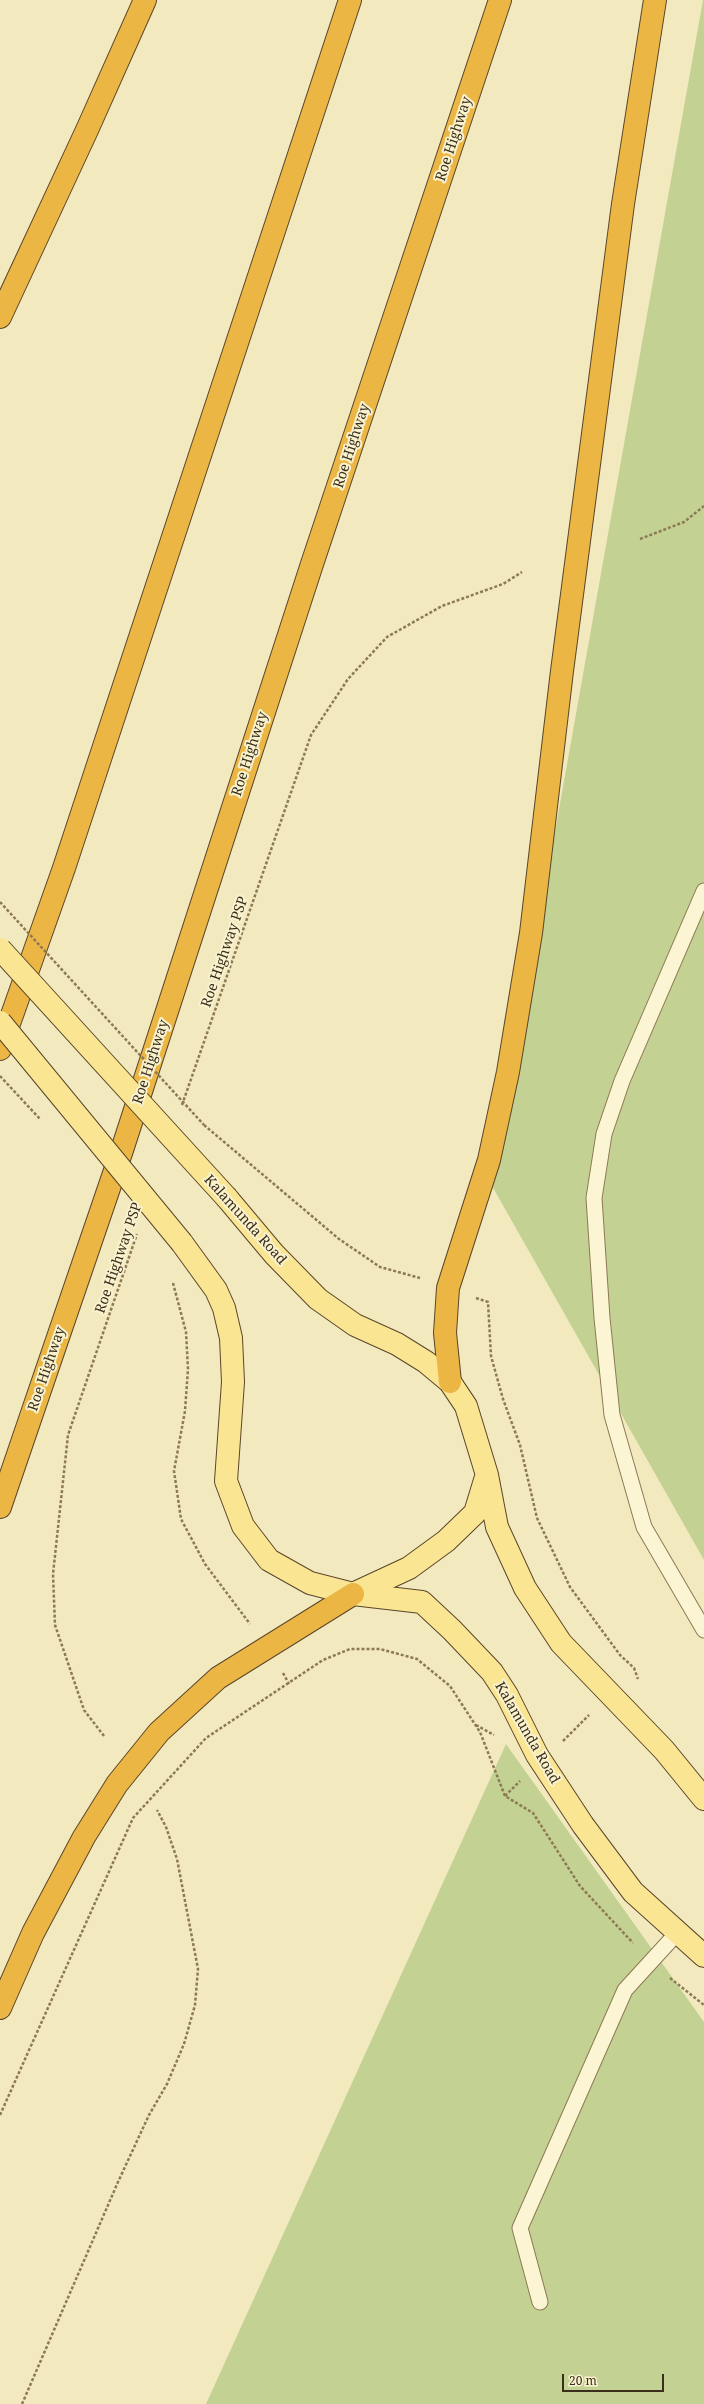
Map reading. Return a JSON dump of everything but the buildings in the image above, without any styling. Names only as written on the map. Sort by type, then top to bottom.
[{"type":"highway","points":[[0,317],[87,130],[145,0]]},
{"type":"highway","points":[[0,1049],[64,868],[350,0]]},
{"type":"highway","name":"Roe Highway","points":[[0,1507],[122,1150],[310,572],[500,0]]},
{"type":"highway","points":[[450,1382],[445,1333],[448,1288],[489,1160],[508,1072],[531,933],[562,670],[622,212],[655,0]]},
{"type":"highway","points":[[0,2008],[33,1934],[84,1836],[117,1784],[159,1732],[218,1678],[353,1594]]},
{"type":"main road","name":"Kalamunda Road","points":[[0,949],[227,1198],[274,1254],[318,1299],[355,1325],[397,1344],[426,1362],[450,1382],[466,1406],[487,1476],[497,1527],[525,1588],[561,1643],[664,1750],[704,1798]]},
{"type":"main road","name":"Kalamunda Road","points":[[0,1022],[182,1243],[216,1290],[224,1308],[230,1338],[233,1382],[226,1481],[243,1526],[269,1560],[310,1583],[353,1594],[422,1602],[452,1630],[492,1672],[507,1695],[540,1760],[583,1825],[633,1892],[704,1956]]},
{"type":"main road","points":[[353,1594],[409,1568],[446,1541],[475,1513],[487,1476]]},
{"type":"lane","points":[[704,891],[622,1082],[604,1134],[594,1198],[602,1318],[612,1415],[644,1527],[704,1630]]},
{"type":"lane","points":[[540,2302],[520,2228],[625,1990],[678,1932]]},
{"type":"path","points":[[640,539],[684,522],[704,506]]},
{"type":"path","name":"Roe Highway PSP","points":[[180,1111],[311,735],[348,679],[387,637],[442,606],[503,584],[522,572]]},
{"type":"path","points":[[0,902],[204,1125]]},
{"type":"path","name":"Roe Highway PSP","points":[[104,1736],[84,1710],[55,1625],[53,1574],[68,1435],[138,1232]]},
{"type":"path","points":[[0,2115],[133,1818],[206,1738],[290,1684],[323,1660],[350,1649],[380,1649],[417,1659],[450,1686],[480,1732],[505,1796],[533,1813],[580,1886],[651,1962],[704,2005]]},
{"type":"path","points":[[505,1796],[540,1760],[578,1728],[609,1693],[634,1668]]},
{"type":"path","points":[[22,2404],[118,2182],[149,2115],[167,2084],[184,2044],[195,2005],[198,1969],[177,1859],[166,1827],[157,1810]]},
{"type":"green space","points":[[704,0],[704,1560],[492,1186]]},
{"type":"green space","points":[[506,1744],[704,2022],[704,2404],[206,2404]]}]
